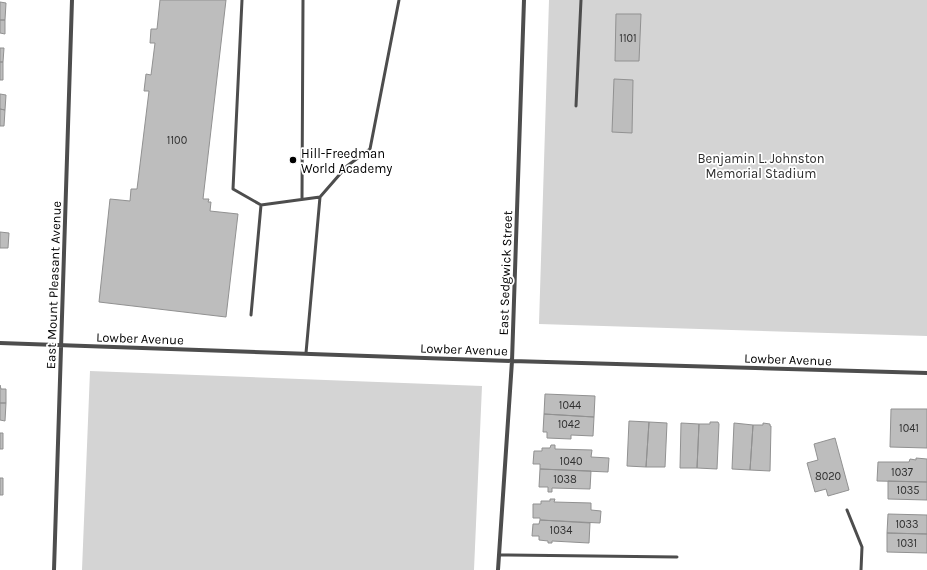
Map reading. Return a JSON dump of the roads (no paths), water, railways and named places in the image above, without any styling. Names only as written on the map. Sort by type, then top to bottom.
[{"type":"street","name":"East Mount Pleasant Avenue","points":[[54,570],[72,0]]},
{"type":"street","name":"East Sedgwick Street","points":[[498,570],[512,361],[524,0]]},
{"type":"street","name":"Lowber Avenue","points":[[0,343],[512,361],[927,373]]},
{"type":"lane","points":[[242,0],[233,189],[261,205],[320,196]]},
{"type":"lane","points":[[302,199],[303,0]]},
{"type":"lane","points":[[306,354],[320,196],[347,166],[370,149],[399,0]]},
{"type":"lane","points":[[576,106],[581,0]]},
{"type":"lane","points":[[251,315],[261,205]]},
{"type":"lane","points":[[847,510],[862,547],[861,570]]},
{"type":"lane","points":[[499,555],[677,557]]},
{"type":"place","name":"Hill-Freedman World Academy","points":[[293,160]]},
{"type":"park label","name":"Benjamin L. Johnston Memorial Stadium","points":[[761,166]]}]
